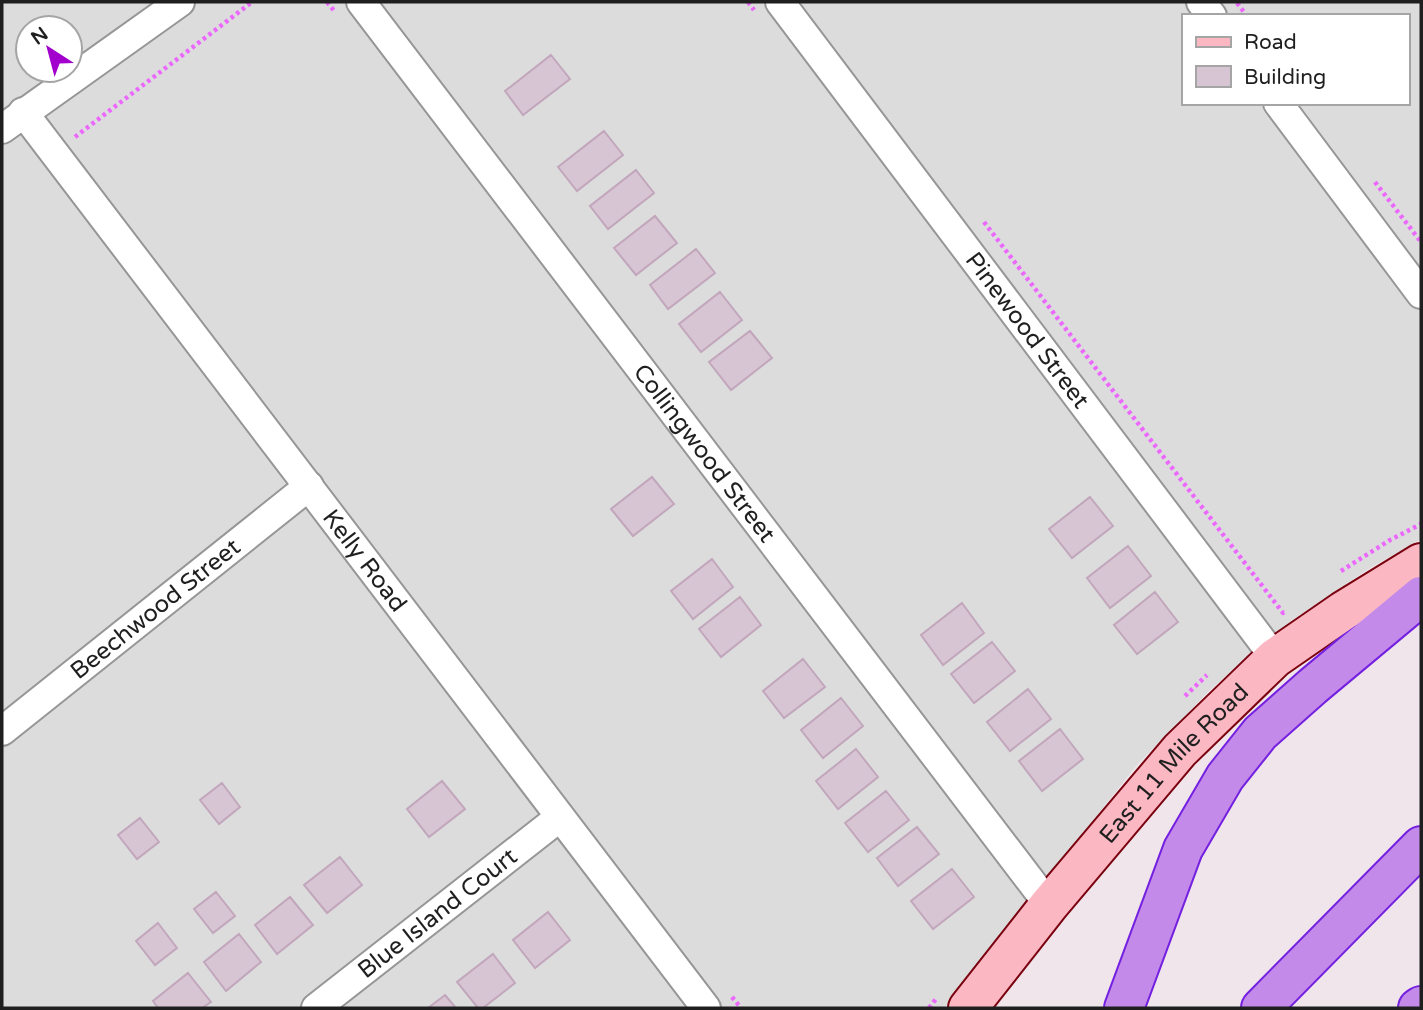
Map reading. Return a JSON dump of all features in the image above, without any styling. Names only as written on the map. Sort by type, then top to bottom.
[{"type":"highway","points":[[1124,1008],[1183,849],[1225,777],[1259,733],[1421,596]]},
{"type":"highway","points":[[1261,1008],[1421,846]]},
{"type":"main road","name":"East 11 Mile Road","points":[[968,1008],[1049,905],[1180,750],[1275,657],[1421,563]]},
{"type":"street","name":"Collingwood Street","points":[[361,2],[1049,905]]},
{"type":"street","name":"Pinewood Street","points":[[780,2],[1275,657]]},
{"type":"street","points":[[12,121],[162,7]]},
{"type":"street","points":[[1279,105],[1421,294]]},
{"type":"street","name":"Kelly Road","points":[[12,121],[309,486],[706,1008]]},
{"type":"street","name":"Beechwood Street","points":[[2,731],[309,486]]},
{"type":"street","name":"Blue Island Court","points":[[316,1008],[560,817]]},
{"type":"path","points":[[69,130],[74,138],[252,2]]},
{"type":"path","points":[[977,213],[1283,613]]},
{"type":"shaded area","points":[[2,2],[1421,2],[1421,539],[1370,568],[1292,620],[1212,688],[1137,765],[944,1008],[2,1008]]},
{"type":"building","points":[[551,55],[570,79],[523,115],[505,91]]},
{"type":"building","points":[[604,131],[623,155],[577,191],[558,167]]},
{"type":"building","points":[[636,170],[654,193],[608,229],[590,206]]},
{"type":"building","points":[[655,216],[677,243],[636,275],[614,248]]},
{"type":"building","points":[[696,249],[715,273],[668,309],[650,285]]},
{"type":"building","points":[[720,292],[742,320],[701,352],[679,324]]},
{"type":"building","points":[[750,331],[772,358],[731,390],[709,362]]},
{"type":"building","points":[[652,477],[674,504],[633,536],[611,509]]},
{"type":"building","points":[[1090,497],[1113,526],[1072,558],[1049,529]]},
{"type":"building","points":[[1128,546],[1151,576],[1110,608],[1087,578]]},
{"type":"building","points":[[712,559],[733,587],[693,619],[671,591]]},
{"type":"building","points":[[1155,592],[1178,622],[1137,654],[1114,625]]},
{"type":"building","points":[[740,597],[761,625],[721,657],[699,629]]},
{"type":"building","points":[[962,603],[984,633],[943,665],[921,635]]},
{"type":"building","points":[[992,642],[1015,671],[974,703],[951,674]]},
{"type":"building","points":[[803,659],[825,687],[784,718],[763,691]]},
{"type":"building","points":[[1028,689],[1051,719],[1010,751],[987,722]]},
{"type":"building","points":[[841,698],[863,726],[823,758],[801,730]]},
{"type":"building","points":[[1060,729],[1083,759],[1042,791],[1019,761]]},
{"type":"building","points":[[856,749],[878,777],[838,809],[816,781]]},
{"type":"building","points":[[442,781],[465,809],[429,837],[407,809]]},
{"type":"building","points":[[222,783],[240,807],[219,824],[200,800]]},
{"type":"building","points":[[886,791],[909,820],[868,852],[845,823]]},
{"type":"building","points":[[140,818],[159,842],[137,859],[118,835]]},
{"type":"building","points":[[917,827],[939,854],[898,886],[877,858]]},
{"type":"building","points":[[340,857],[362,885],[327,913],[304,885]]},
{"type":"building","points":[[952,869],[974,897],[933,929],[911,901]]},
{"type":"building","points":[[216,892],[235,916],[213,933],[194,909]]},
{"type":"building","points":[[290,897],[313,925],[277,954],[255,925]]},
{"type":"building","points":[[548,912],[570,940],[535,968],[513,940]]},
{"type":"building","points":[[158,923],[177,948],[155,965],[136,941]]},
{"type":"building","points":[[239,934],[261,962],[226,991],[204,962]]},
{"type":"building","points":[[493,954],[515,983],[483,1008],[478,1008],[457,982]]},
{"type":"building","points":[[188,973],[211,1002],[202,1008],[158,1008],[153,1001]]},
{"type":"building","points":[[445,995],[456,1008],[428,1008]]}]
